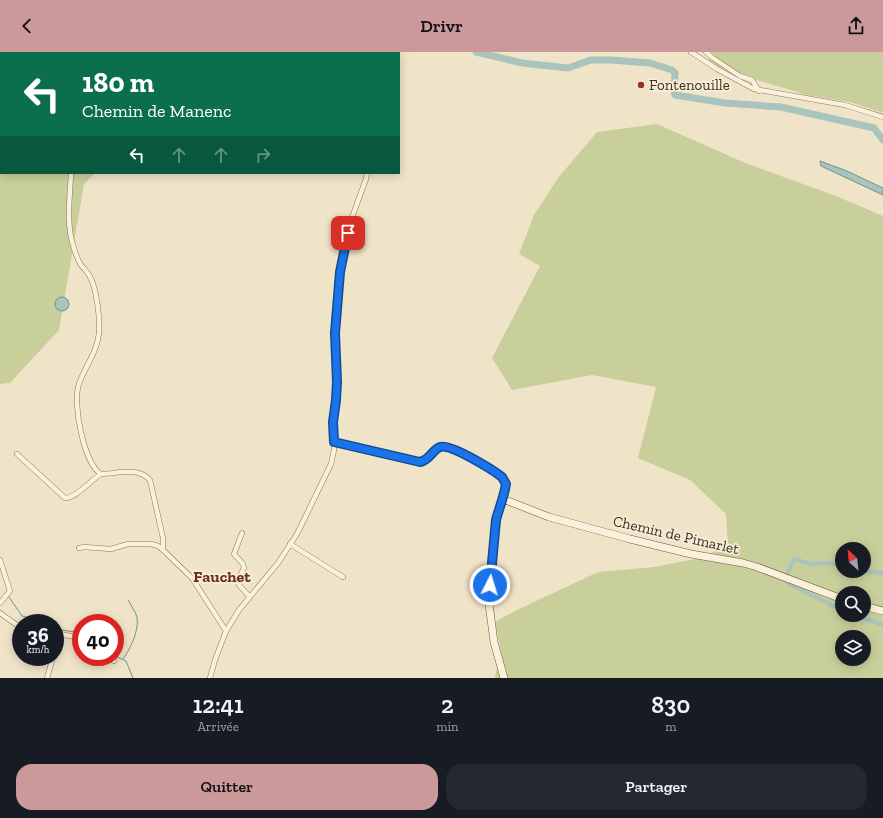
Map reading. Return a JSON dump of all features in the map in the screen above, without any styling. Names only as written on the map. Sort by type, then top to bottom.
[{"type":"street","points":[[691,52],[741,84],[760,91],[845,105],[883,117]]},
{"type":"street","points":[[706,52],[740,76],[754,82],[760,91]]},
{"type":"street","points":[[71,174],[68,222],[70,233],[78,261],[92,281],[100,320],[97,345],[78,385],[76,403],[83,442],[94,468],[101,474]]},
{"type":"street","points":[[210,678],[226,631],[249,596],[278,563],[297,534],[330,468],[334,454],[333,422],[337,382],[335,333],[340,272],[350,222],[367,174]]},
{"type":"street","points":[[334,442],[420,462],[428,459],[439,447],[450,447],[502,477],[506,484],[496,520],[489,596],[493,637],[504,678]]},
{"type":"street","points":[[17,454],[68,499],[74,496],[101,474],[130,471],[144,475],[150,480],[163,538],[163,550]]},
{"type":"street","name":"Chemin de Pimarlet","points":[[503,499],[554,518],[677,550],[757,567],[835,596]]},
{"type":"street","points":[[242,533],[234,554],[243,564],[244,568],[238,580],[239,585],[241,589],[249,596]]},
{"type":"street","points":[[80,548],[111,549],[128,544],[151,544],[158,546],[192,578],[226,631]]},
{"type":"street","points":[[290,544],[343,577]]},
{"type":"street","points":[[0,560],[10,590],[0,603]]},
{"type":"street","points":[[871,608],[883,611]]},
{"type":"street","points":[[0,614],[12,622]]},
{"type":"street","points":[[47,678],[50,666]]},
{"type":"green space","points":[[712,52],[883,52],[883,113],[850,102],[807,95],[707,63]]},
{"type":"green space","points":[[657,124],[743,162],[836,196],[883,216],[883,678],[496,678],[495,676],[501,652],[495,622],[598,572],[654,567],[700,558],[728,546],[726,514],[690,480],[638,458],[656,387],[592,375],[512,390],[492,358],[540,266],[519,254],[534,215],[558,178],[597,132]]},
{"type":"green space","points":[[0,174],[94,174],[84,184],[59,330],[10,383],[0,384]]},
{"type":"water","points":[[820,161],[847,171],[883,188],[883,195],[821,166]]},
{"type":"water","points":[[59,297],[65,297],[69,301],[69,307],[65,311],[59,311],[55,307],[55,301]]},
{"type":"waterway","points":[[476,52],[522,63],[568,68],[591,60],[650,63],[672,70],[675,73],[675,95],[725,103],[781,107],[874,128],[883,140]]},
{"type":"waterway","points":[[835,564],[811,564],[794,559],[785,579],[789,584],[835,607]]},
{"type":"waterway","points":[[871,572],[883,573]]},
{"type":"waterway","points":[[9,597],[21,614]]},
{"type":"waterway","points":[[124,658],[134,639],[137,628],[137,617],[128,600]]},
{"type":"waterway","points":[[871,621],[883,625]]},
{"type":"waterway","points":[[64,630],[72,632]]},
{"type":"waterway","points":[[124,660],[126,661],[133,678]]},
{"type":"place","name":"Fontenouille","points":[[641,85]]},
{"type":"district","name":"Fauchet","points":[[222,576]]},
{"type":"route","points":[[348,233],[342,256],[335,333],[337,382],[333,417],[334,442],[349,444],[420,462],[428,459],[439,447],[447,446],[457,450],[502,477],[506,484],[496,520],[490,585]]}]
